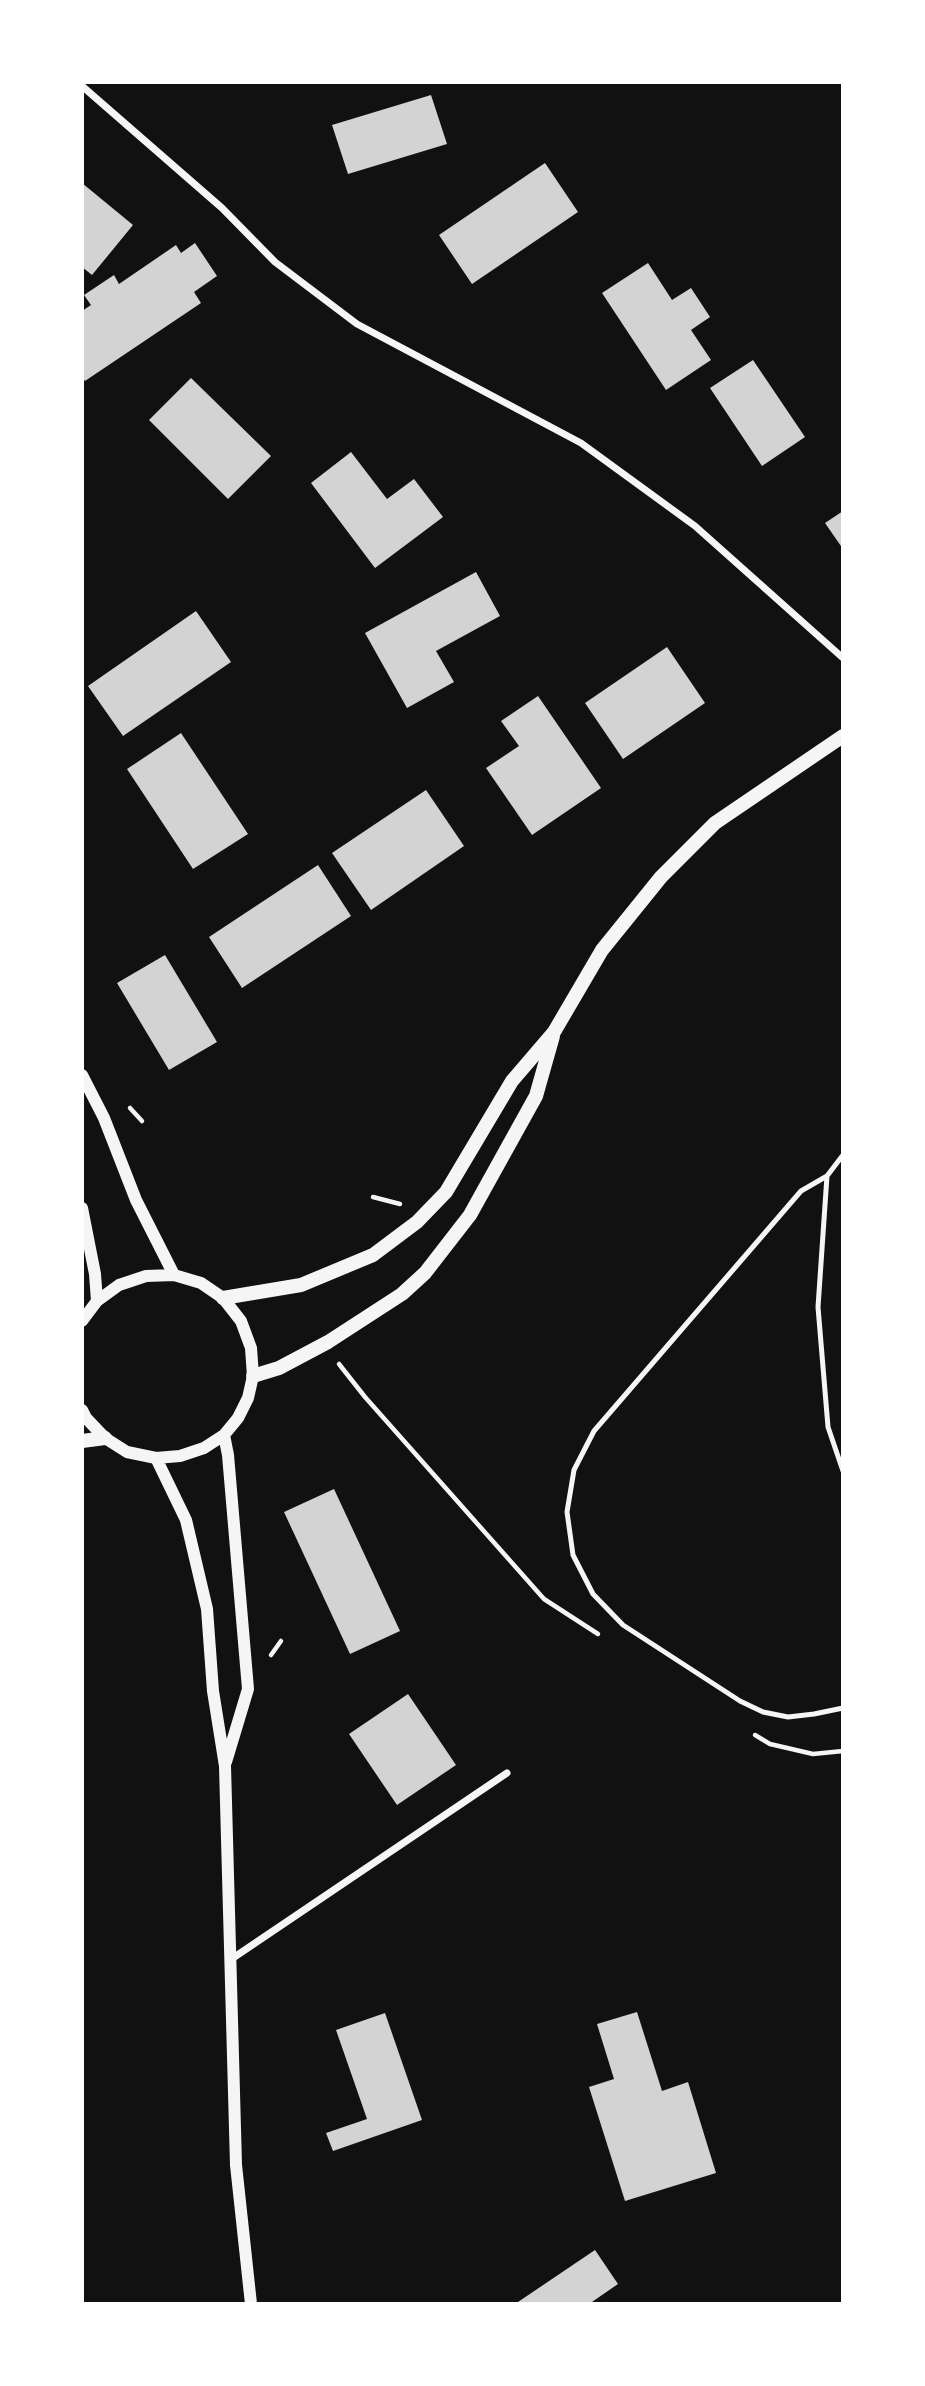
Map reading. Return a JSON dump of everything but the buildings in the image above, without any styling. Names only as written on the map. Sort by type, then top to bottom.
[{"type":"main road","points":[[223,1298],[313,1280],[373,1255],[417,1222],[446,1192],[512,1081],[554,1032],[603,950],[661,877],[715,824],[843,736]]},
{"type":"main road","points":[[253,1376],[279,1368],[328,1342],[402,1294],[425,1273],[470,1215],[536,1096],[554,1032]]},
{"type":"main road","points":[[82,1441],[105,1438]]},
{"type":"street","points":[[82,86],[222,208],[275,262],[356,324],[581,443],[695,526],[843,658]]},
{"type":"street","points":[[82,1075],[104,1118],[136,1200],[174,1275]]},
{"type":"street","points":[[82,1208],[96,1274],[97,1301]]},
{"type":"street","points":[[82,1321],[97,1301],[120,1285],[146,1276],[174,1275],[201,1283],[223,1298],[242,1321],[251,1348],[253,1376],[248,1398],[238,1418],[224,1435],[204,1448],[180,1456],[156,1458],[128,1452],[105,1438],[82,1410]]},
{"type":"street","points":[[224,1435],[228,1455],[248,1689],[225,1766]]},
{"type":"street","points":[[156,1458],[186,1520],[207,1609],[213,1691],[225,1766],[236,2165],[251,2304]]},
{"type":"street","points":[[229,1961],[508,1773]]},
{"type":"lane","points":[[843,1155],[827,1176],[801,1191],[594,1432],[574,1470],[567,1512],[573,1555],[593,1594],[624,1625],[740,1701],[763,1712],[788,1717],[843,1707]]},
{"type":"lane","points":[[827,1176],[818,1307],[828,1427],[843,1471]]},
{"type":"path","points":[[373,1197],[405,1205]]}]
